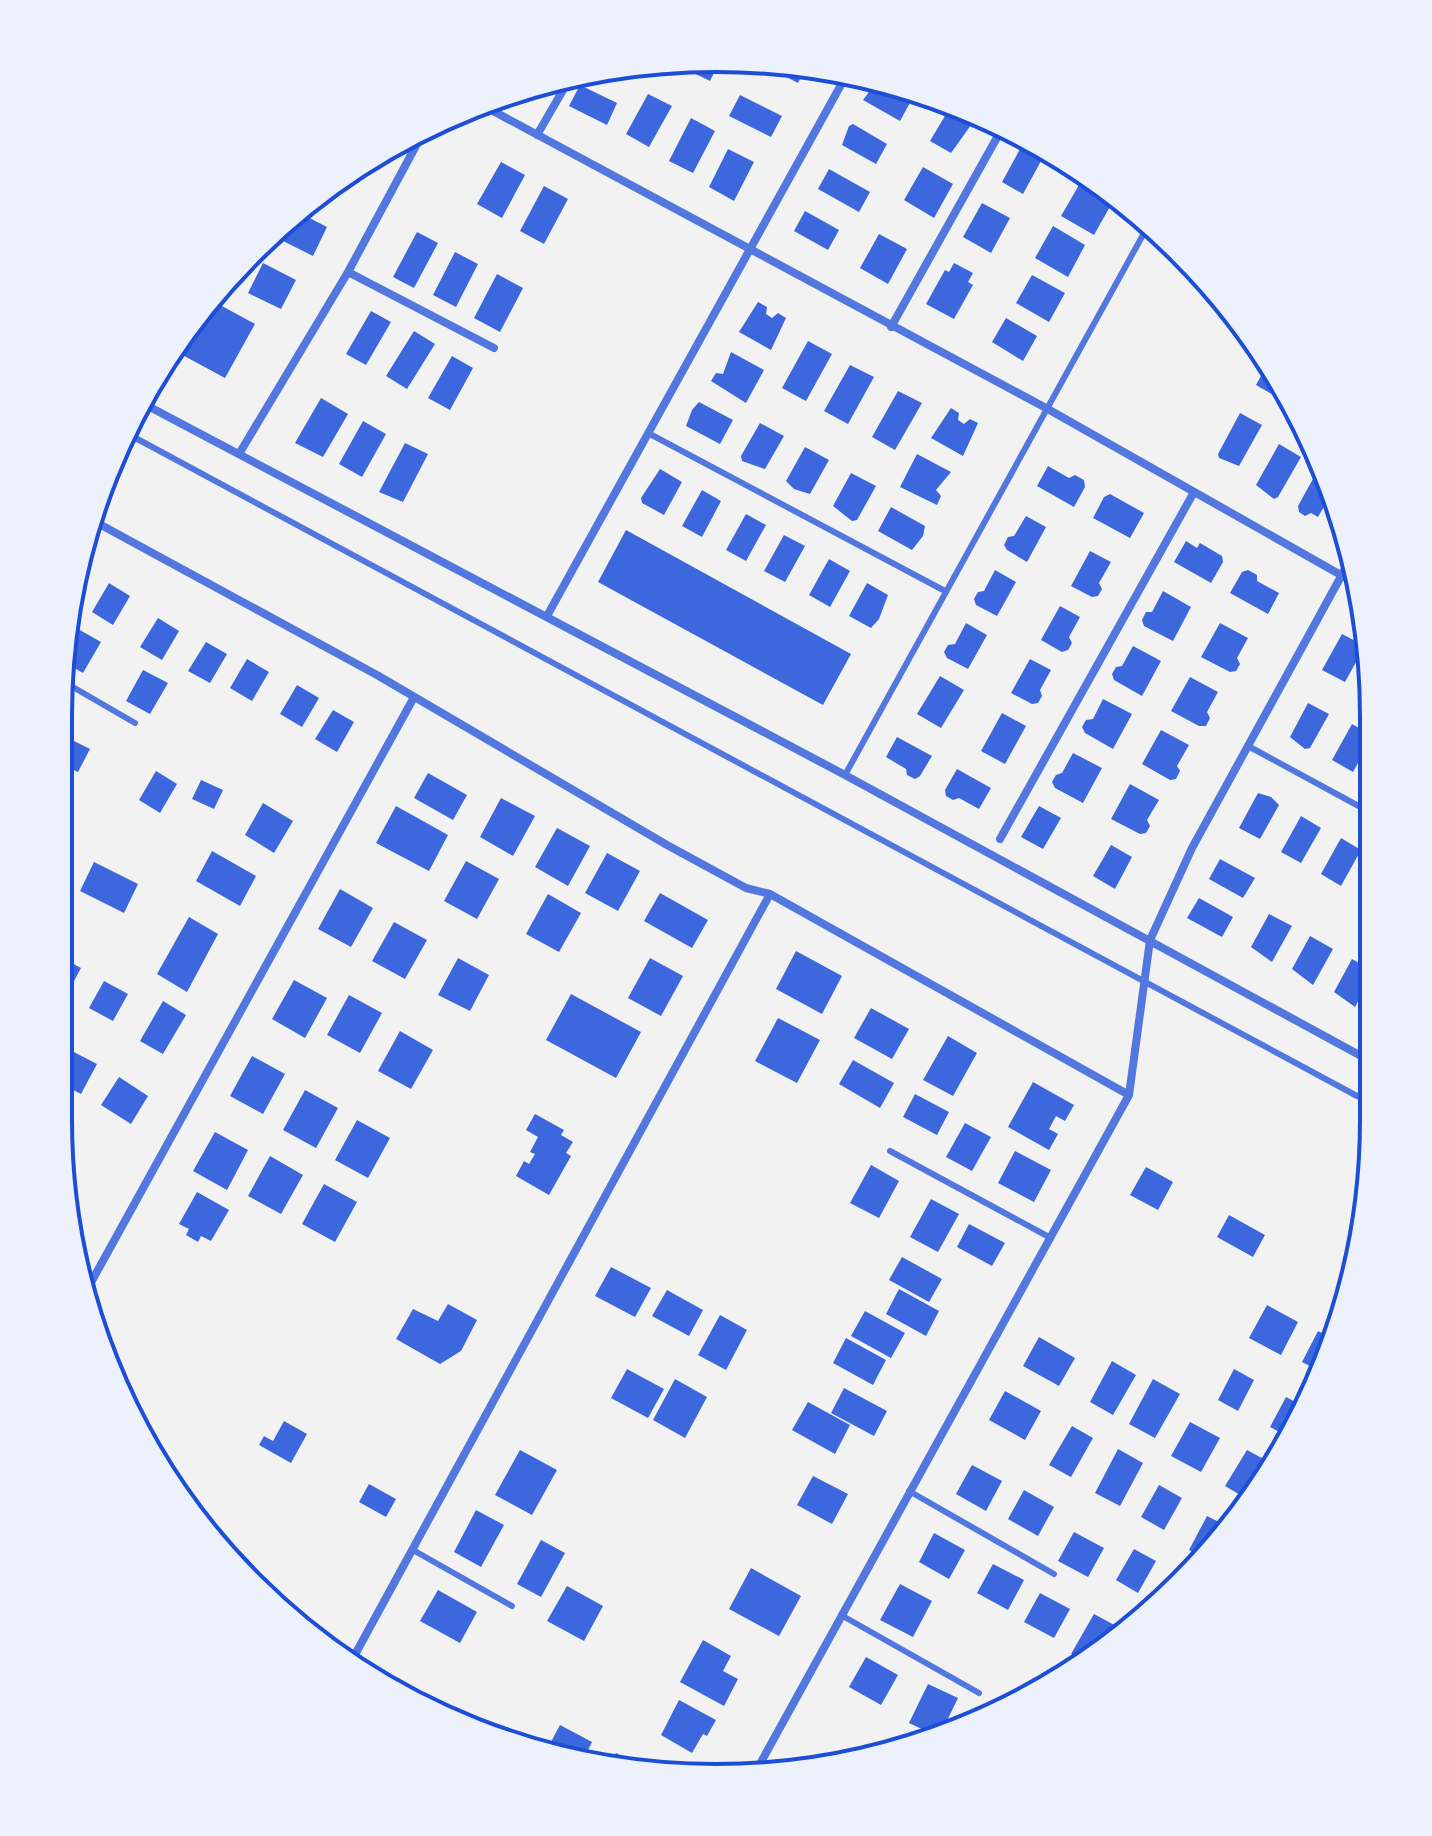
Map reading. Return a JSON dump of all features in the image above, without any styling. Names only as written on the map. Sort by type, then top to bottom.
[{"type":"street","points":[[547,616],[841,84]]},
{"type":"street","points":[[537,135],[563,91]]},
{"type":"street","points":[[494,112],[1046,408],[1345,578]]},
{"type":"street","points":[[891,327],[998,137]]},
{"type":"street","points":[[239,454],[348,272],[416,146]]},
{"type":"street","points":[[348,272],[494,348]]},
{"type":"street","points":[[151,407],[845,775],[1360,1055]]},
{"type":"street","points":[[1000,839],[1194,492]]},
{"type":"street","points":[[101,525],[377,675],[413,699],[667,845],[746,888],[770,894],[1129,1095]]},
{"type":"street","points":[[761,1763],[1129,1095],[1150,940],[1192,848],[1344,572]]},
{"type":"street","points":[[92,1280],[413,699]]},
{"type":"street","points":[[356,1653],[770,894]]},
{"type":"lane","points":[[845,775],[1143,234]]},
{"type":"lane","points":[[648,433],[945,591]]},
{"type":"lane","points":[[135,438],[1142,983],[1357,1096]]},
{"type":"lane","points":[[73,687],[135,723]]},
{"type":"lane","points":[[1248,746],[1360,807]]},
{"type":"lane","points":[[890,1151],[1049,1237]]},
{"type":"lane","points":[[909,1491],[1054,1574]]},
{"type":"lane","points":[[413,1550],[512,1606]]},
{"type":"lane","points":[[841,1615],[979,1693]]},
{"type":"building","points":[[714,72],[710,81],[693,73]]},
{"type":"building","points":[[785,76],[800,78],[798,83]]},
{"type":"building","points":[[582,86],[617,103],[607,125],[569,106]]},
{"type":"building","points":[[870,91],[910,102],[900,121],[863,100]]},
{"type":"building","points":[[648,94],[672,106],[649,147],[626,134]]},
{"type":"building","points":[[740,95],[782,116],[771,137],[729,116]]},
{"type":"building","points":[[946,115],[971,125],[951,153],[930,141]]},
{"type":"building","points":[[691,118],[715,131],[693,173],[669,161]]},
{"type":"building","points":[[853,124],[887,144],[876,164],[842,145],[849,126]]},
{"type":"building","points":[[728,149],[754,162],[734,201],[709,187]]},
{"type":"building","points":[[1020,149],[1041,161],[1023,194],[1002,182]]},
{"type":"building","points":[[501,162],[525,175],[502,218],[477,204]]},
{"type":"building","points":[[923,167],[953,184],[934,218],[904,200]]},
{"type":"building","points":[[829,169],[870,192],[859,212],[818,189]]},
{"type":"building","points":[[1079,185],[1110,207],[1094,235],[1061,216]]},
{"type":"building","points":[[544,186],[568,199],[544,244],[520,231]]},
{"type":"building","points":[[982,203],[1010,218],[991,253],[963,237]]},
{"type":"building","points":[[805,211],[839,230],[828,250],[794,231]]},
{"type":"building","points":[[309,218],[327,227],[313,256],[282,241]]},
{"type":"building","points":[[1053,226],[1085,245],[1068,277],[1035,258]]},
{"type":"building","points":[[417,232],[438,243],[414,288],[393,277]]},
{"type":"building","points":[[879,234],[907,249],[888,284],[860,268]]},
{"type":"building","points":[[455,252],[478,264],[456,307],[433,295]]},
{"type":"building","points":[[263,263],[296,280],[281,309],[248,293]]},
{"type":"building","points":[[954,263],[973,273],[968,282],[973,285],[954,319],[926,304],[945,270],[949,272]]},
{"type":"building","points":[[497,274],[523,288],[500,332],[474,318]]},
{"type":"building","points":[[1032,275],[1065,293],[1049,322],[1016,303]]},
{"type":"building","points":[[758,302],[767,307],[766,314],[772,318],[778,313],[786,318],[771,350],[739,332]]},
{"type":"building","points":[[220,305],[255,324],[225,378],[183,355]]},
{"type":"building","points":[[371,311],[391,322],[366,365],[346,354]]},
{"type":"building","points":[[1006,318],[1037,336],[1023,361],[992,342]]},
{"type":"building","points":[[414,331],[435,344],[407,389],[386,376]]},
{"type":"building","points":[[808,341],[832,354],[806,401],[782,388]]},
{"type":"building","points":[[731,352],[764,370],[746,403],[711,381],[716,373],[723,374]]},
{"type":"building","points":[[452,356],[473,368],[450,410],[428,398]]},
{"type":"building","points":[[850,365],[874,377],[848,424],[824,411]]},
{"type":"building","points":[[1262,375],[1275,396],[1256,385]]},
{"type":"building","points":[[898,391],[922,403],[895,450],[872,437]]},
{"type":"building","points":[[321,398],[348,414],[323,457],[295,443]]},
{"type":"building","points":[[699,402],[733,420],[720,444],[686,426]]},
{"type":"building","points":[[951,408],[959,413],[958,420],[964,424],[970,419],[978,423],[963,456],[931,438]]},
{"type":"building","points":[[1240,413],[1262,425],[1239,466],[1219,458],[1218,454]]},
{"type":"building","points":[[363,421],[386,434],[362,477],[339,464]]},
{"type":"building","points":[[760,423],[784,436],[765,469],[742,461],[741,456]]},
{"type":"building","points":[[405,443],[428,454],[403,502],[379,492]]},
{"type":"building","points":[[1279,444],[1301,457],[1274,499],[1256,485]]},
{"type":"building","points":[[805,447],[829,460],[810,494],[794,489],[786,481]]},
{"type":"building","points":[[917,454],[951,472],[936,490],[941,496],[937,505],[900,487]]},
{"type":"building","points":[[1048,466],[1069,478],[1075,475],[1084,480],[1085,487],[1074,507],[1037,486]]},
{"type":"building","points":[[660,469],[682,482],[664,515],[642,503],[641,498]]},
{"type":"building","points":[[851,473],[876,486],[857,520],[852,521],[833,506]]},
{"type":"building","points":[[1314,477],[1325,505],[1318,517],[1311,513],[1305,516],[1299,512],[1298,506]]},
{"type":"building","points":[[702,490],[721,501],[702,537],[682,526]]},
{"type":"building","points":[[1110,494],[1144,513],[1130,538],[1093,518],[1104,497]]},
{"type":"building","points":[[891,507],[925,526],[923,536],[912,550],[878,531]]},
{"type":"building","points":[[746,514],[766,525],[746,561],[726,550]]},
{"type":"building","points":[[1026,516],[1046,527],[1027,562],[1004,545],[1008,537],[1014,536]]},
{"type":"building","points":[[626,530],[851,654],[823,705],[598,582]]},
{"type":"building","points":[[784,535],[805,546],[785,582],[764,571]]},
{"type":"building","points":[[1186,541],[1197,548],[1200,543],[1222,556],[1223,562],[1211,583],[1174,562]]},
{"type":"building","points":[[1090,551],[1111,562],[1099,583],[1102,589],[1098,596],[1092,597],[1071,586]]},
{"type":"building","points":[[829,559],[850,571],[830,607],[809,595]]},
{"type":"building","points":[[995,570],[1016,582],[997,616],[976,605],[974,599],[978,592],[984,591]]},
{"type":"building","points":[[1248,570],[1257,575],[1257,581],[1279,593],[1268,614],[1230,593],[1242,572]]},
{"type":"building","points":[[109,583],[130,596],[113,625],[92,612]]},
{"type":"building","points":[[867,583],[888,595],[879,619],[871,628],[849,616]]},
{"type":"building","points":[[1163,591],[1191,607],[1173,641],[1144,626],[1142,620],[1146,612],[1152,612]]},
{"type":"building","points":[[1060,606],[1080,617],[1069,637],[1072,643],[1068,650],[1062,652],[1041,640]]},
{"type":"building","points":[[158,618],[179,631],[162,660],[140,647]]},
{"type":"building","points":[[966,623],[987,635],[968,669],[947,658],[944,652],[948,645],[955,644]]},
{"type":"building","points":[[1220,623],[1248,638],[1237,658],[1240,664],[1236,671],[1230,672],[1201,657]]},
{"type":"building","points":[[78,629],[101,642],[83,673],[74,668]]},
{"type":"building","points":[[1342,634],[1355,641],[1357,660],[1345,682],[1322,670]]},
{"type":"building","points":[[206,642],[227,654],[210,683],[188,671]]},
{"type":"building","points":[[1133,646],[1161,661],[1142,696],[1114,680],[1112,674],[1116,667],[1122,666]]},
{"type":"building","points":[[247,659],[269,672],[252,701],[230,688]]},
{"type":"building","points":[[1030,659],[1051,670],[1040,690],[1042,696],[1038,703],[1032,704],[1011,693]]},
{"type":"building","points":[[143,670],[168,683],[150,714],[126,701]]},
{"type":"building","points":[[940,676],[964,690],[941,728],[917,714]]},
{"type":"building","points":[[1190,677],[1218,692],[1207,712],[1210,718],[1206,726],[1199,726],[1171,711]]},
{"type":"building","points":[[297,685],[319,698],[302,727],[280,714]]},
{"type":"building","points":[[1103,699],[1132,714],[1113,749],[1085,733],[1082,727],[1086,720],[1093,719]]},
{"type":"building","points":[[1308,703],[1329,714],[1310,748],[1305,749],[1290,737]]},
{"type":"building","points":[[333,710],[354,722],[337,752],[315,739]]},
{"type":"building","points":[[1002,713],[1026,726],[1005,764],[981,751]]},
{"type":"building","points":[[1352,724],[1360,729],[1360,759],[1353,772],[1332,760]]},
{"type":"building","points":[[1161,730],[1189,745],[1177,766],[1180,771],[1176,779],[1170,780],[1142,764]]},
{"type":"building","points":[[897,737],[932,756],[915,779],[907,775],[906,769],[886,757]]},
{"type":"building","points":[[72,740],[90,749],[78,772],[72,769]]},
{"type":"building","points":[[1073,753],[1102,768],[1083,803],[1055,788],[1052,782],[1056,775],[1062,773]]},
{"type":"building","points":[[957,769],[991,788],[979,809],[959,798],[953,800],[946,796],[945,790]]},
{"type":"building","points":[[156,771],[177,784],[160,813],[139,800]]},
{"type":"building","points":[[428,773],[467,795],[453,820],[414,798]]},
{"type":"building","points":[[201,780],[223,790],[214,809],[192,799]]},
{"type":"building","points":[[1130,784],[1159,800],[1147,820],[1150,826],[1146,833],[1140,834],[1111,819]]},
{"type":"building","points":[[1258,793],[1271,797],[1279,805],[1260,839],[1239,828]]},
{"type":"building","points":[[501,798],[535,816],[513,856],[480,837]]},
{"type":"building","points":[[263,803],[293,821],[274,853],[245,835]]},
{"type":"building","points":[[396,806],[448,835],[429,871],[376,843]]},
{"type":"building","points":[[1039,806],[1061,818],[1043,849],[1021,837]]},
{"type":"building","points":[[1301,816],[1321,828],[1301,863],[1281,852]]},
{"type":"building","points":[[557,828],[590,846],[568,886],[535,867]]},
{"type":"building","points":[[1341,838],[1360,849],[1341,886],[1321,874]]},
{"type":"building","points":[[1111,845],[1132,857],[1115,889],[1093,876]]},
{"type":"building","points":[[212,851],[256,876],[240,906],[196,881]]},
{"type":"building","points":[[607,853],[640,871],[618,911],[585,893]]},
{"type":"building","points":[[1220,859],[1255,878],[1243,898],[1209,879]]},
{"type":"building","points":[[466,861],[499,879],[477,919],[444,901]]},
{"type":"building","points":[[94,862],[138,884],[124,913],[80,891]]},
{"type":"building","points":[[340,889],[373,908],[351,947],[318,929]]},
{"type":"building","points":[[660,893],[708,920],[692,948],[644,921]]},
{"type":"building","points":[[548,894],[581,913],[559,952],[526,934]]},
{"type":"building","points":[[1199,898],[1233,917],[1222,937],[1187,918]]},
{"type":"building","points":[[1269,914],[1292,926],[1272,962],[1251,947]]},
{"type":"building","points":[[189,917],[218,934],[187,992],[157,974]]},
{"type":"building","points":[[394,922],[427,940],[405,979],[372,961]]},
{"type":"building","points":[[1310,936],[1333,949],[1313,985],[1292,969]]},
{"type":"building","points":[[796,951],[842,976],[822,1014],[776,989]]},
{"type":"building","points":[[458,958],[489,975],[470,1011],[438,995]]},
{"type":"building","points":[[650,958],[683,976],[661,1016],[628,998]]},
{"type":"building","points":[[1352,959],[1360,963],[1360,998],[1355,1007],[1334,992]]},
{"type":"building","points":[[72,963],[81,968],[72,985]]},
{"type":"building","points":[[294,980],[327,998],[305,1038],[272,1019]]},
{"type":"building","points":[[104,981],[128,994],[113,1021],[89,1008]]},
{"type":"building","points":[[571,994],[641,1032],[616,1078],[546,1040]]},
{"type":"building","points":[[349,995],[382,1013],[360,1053],[327,1035]]},
{"type":"building","points":[[163,1001],[186,1015],[163,1054],[140,1041]]},
{"type":"building","points":[[871,1008],[909,1029],[892,1059],[854,1038]]},
{"type":"building","points":[[778,1018],[820,1040],[797,1083],[755,1061]]},
{"type":"building","points":[[400,1031],[433,1050],[411,1089],[378,1071]]},
{"type":"building","points":[[948,1036],[977,1053],[953,1096],[923,1080]]},
{"type":"building","points":[[72,1051],[97,1064],[81,1094],[72,1089]]},
{"type":"building","points":[[252,1056],[285,1074],[263,1114],[230,1096]]},
{"type":"building","points":[[853,1060],[894,1083],[880,1108],[839,1084]]},
{"type":"building","points":[[119,1077],[148,1096],[131,1124],[101,1105]]},
{"type":"building","points":[[1033,1082],[1074,1105],[1065,1121],[1056,1116],[1049,1129],[1058,1134],[1049,1150],[1008,1127]]},
{"type":"building","points":[[305,1090],[338,1108],[316,1148],[283,1130]]},
{"type":"building","points":[[915,1094],[949,1112],[937,1135],[903,1117]]},
{"type":"building","points":[[535,1114],[564,1130],[561,1135],[573,1142],[566,1153],[571,1156],[549,1195],[516,1176],[524,1161],[529,1164],[535,1154],[530,1152],[538,1137],[526,1130]]},
{"type":"building","points":[[357,1120],[390,1138],[368,1178],[335,1160]]},
{"type":"building","points":[[965,1123],[991,1137],[972,1171],[946,1157]]},
{"type":"building","points":[[215,1132],[248,1150],[227,1190],[193,1171]]},
{"type":"building","points":[[1015,1151],[1051,1170],[1034,1202],[998,1183]]},
{"type":"building","points":[[270,1156],[303,1175],[281,1214],[248,1196]]},
{"type":"building","points":[[871,1165],[899,1181],[879,1218],[850,1203]]},
{"type":"building","points":[[1146,1167],[1173,1182],[1158,1210],[1130,1195]]},
{"type":"building","points":[[324,1184],[357,1202],[335,1242],[302,1224]]},
{"type":"building","points":[[197,1192],[229,1210],[211,1241],[201,1236],[198,1242],[186,1235],[189,1229],[179,1224]]},
{"type":"building","points":[[931,1199],[959,1214],[938,1252],[910,1237]]},
{"type":"building","points":[[1229,1215],[1265,1235],[1253,1257],[1217,1237]]},
{"type":"building","points":[[969,1224],[1005,1243],[992,1266],[957,1247]]},
{"type":"building","points":[[902,1257],[942,1279],[929,1302],[889,1280]]},
{"type":"building","points":[[611,1267],[651,1288],[635,1317],[595,1296]]},
{"type":"building","points":[[899,1289],[939,1311],[926,1336],[886,1314]]},
{"type":"building","points":[[667,1290],[703,1310],[689,1336],[652,1316]]},
{"type":"building","points":[[448,1304],[477,1320],[461,1351],[440,1364],[396,1339],[413,1309],[438,1321]]},
{"type":"building","points":[[1267,1305],[1298,1322],[1281,1355],[1249,1338]]},
{"type":"building","points":[[865,1311],[905,1333],[891,1358],[851,1336]]},
{"type":"building","points":[[720,1315],[747,1330],[726,1370],[698,1355]]},
{"type":"building","points":[[1318,1331],[1323,1334],[1311,1367],[1302,1362]]},
{"type":"building","points":[[1039,1337],[1075,1358],[1059,1386],[1023,1366]]},
{"type":"building","points":[[846,1338],[886,1360],[873,1385],[833,1363]]},
{"type":"building","points":[[1112,1361],[1136,1375],[1113,1415],[1090,1402]]},
{"type":"building","points":[[627,1369],[664,1389],[648,1418],[611,1398]]},
{"type":"building","points":[[1234,1369],[1254,1380],[1238,1411],[1218,1400]]},
{"type":"building","points":[[675,1379],[707,1397],[685,1438],[653,1420]]},
{"type":"building","points":[[1153,1379],[1180,1394],[1155,1438],[1129,1424]]},
{"type":"building","points":[[844,1388],[887,1411],[874,1436],[831,1413]]},
{"type":"building","points":[[1005,1391],[1041,1411],[1025,1440],[989,1420]]},
{"type":"building","points":[[1286,1397],[1295,1402],[1279,1432],[1270,1427]]},
{"type":"building","points":[[808,1402],[850,1425],[835,1454],[792,1430]]},
{"type":"building","points":[[284,1421],[307,1434],[291,1463],[259,1445],[264,1436],[273,1441]]},
{"type":"building","points":[[1190,1422],[1220,1438],[1201,1472],[1171,1456]]},
{"type":"building","points":[[1072,1426],[1093,1438],[1071,1477],[1049,1465]]},
{"type":"building","points":[[1118,1449],[1143,1463],[1120,1506],[1095,1493]]},
{"type":"building","points":[[520,1450],[557,1470],[532,1515],[495,1495]]},
{"type":"building","points":[[1247,1450],[1263,1459],[1239,1494],[1225,1486]]},
{"type":"building","points":[[972,1465],[1002,1481],[986,1511],[956,1494]]},
{"type":"building","points":[[813,1476],[848,1494],[832,1524],[797,1505]]},
{"type":"building","points":[[369,1484],[396,1499],[386,1517],[359,1502]]},
{"type":"building","points":[[1159,1485],[1182,1498],[1164,1530],[1141,1517]]},
{"type":"building","points":[[1024,1490],[1054,1507],[1038,1536],[1008,1519]]},
{"type":"building","points":[[476,1510],[504,1525],[481,1567],[454,1552]]},
{"type":"building","points":[[1207,1516],[1219,1522],[1193,1552],[1189,1550]]},
{"type":"building","points":[[1074,1532],[1104,1548],[1088,1577],[1058,1561]]},
{"type":"building","points":[[934,1533],[965,1550],[949,1579],[919,1562]]},
{"type":"building","points":[[541,1540],[565,1553],[541,1597],[517,1584]]},
{"type":"building","points":[[1134,1549],[1156,1561],[1138,1593],[1116,1580]]},
{"type":"building","points":[[993,1564],[1024,1580],[1008,1610],[977,1593]]},
{"type":"building","points":[[751,1568],[801,1596],[779,1636],[729,1609]]},
{"type":"building","points":[[900,1584],[932,1601],[913,1637],[880,1620]]},
{"type":"building","points":[[567,1586],[603,1606],[584,1641],[547,1621]]},
{"type":"building","points":[[438,1590],[477,1612],[460,1643],[420,1621]]},
{"type":"building","points":[[1040,1593],[1070,1609],[1054,1638],[1024,1622]]},
{"type":"building","points":[[1094,1614],[1115,1625],[1074,1655],[1071,1654]]},
{"type":"building","points":[[703,1640],[731,1656],[723,1671],[738,1679],[724,1706],[680,1682]]},
{"type":"building","points":[[866,1657],[898,1675],[881,1705],[849,1687]]},
{"type":"building","points":[[928,1684],[958,1698],[947,1721],[924,1730],[909,1723]]},
{"type":"building","points":[[679,1700],[716,1720],[692,1753],[661,1735]]},
{"type":"building","points":[[560,1725],[592,1742],[587,1751],[551,1742]]}]
